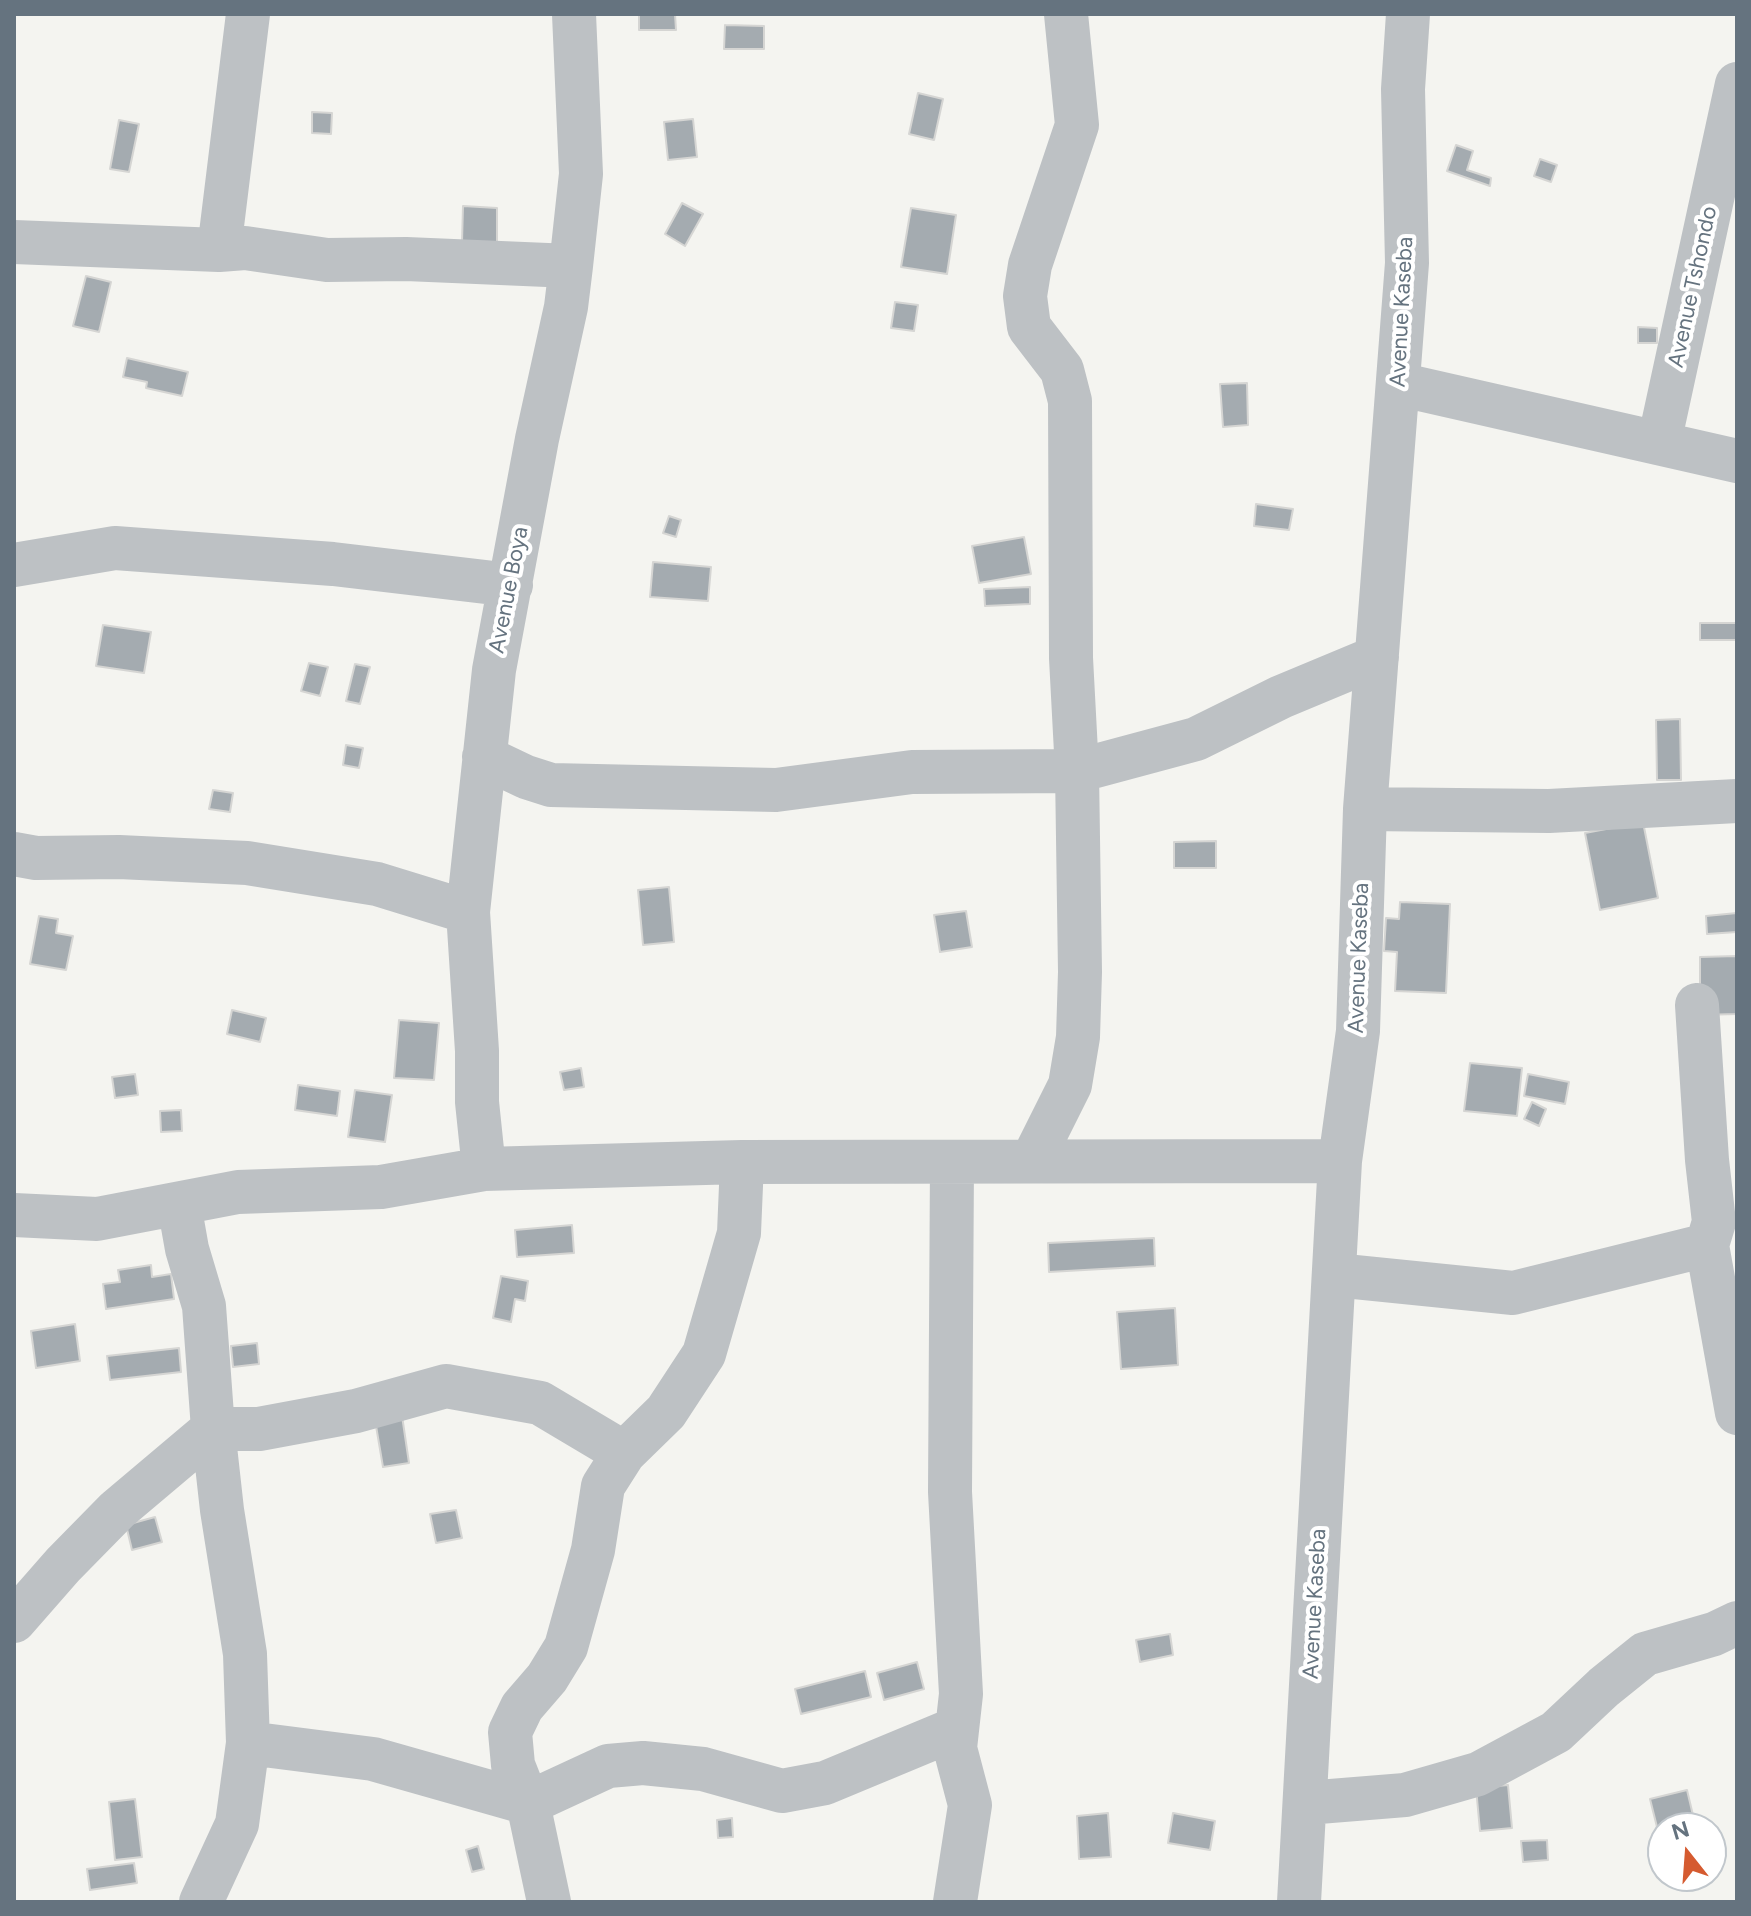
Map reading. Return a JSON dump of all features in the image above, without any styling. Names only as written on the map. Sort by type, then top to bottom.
[{"type":"street","points":[[219,250],[248,14]]},
{"type":"street","name":"Avenue Boya","points":[[484,1169],[477,1102],[477,1051],[468,912],[494,670],[537,439],[566,307],[571,266],[581,174],[574,14]]},
{"type":"street","points":[[1032,1161],[1070,1085],[1078,1037],[1080,972],[1077,771],[1071,658],[1070,401],[1062,370],[1029,327],[1025,296],[1030,265],[1077,125],[1066,14]]},
{"type":"street","name":"Avenue Kaseba","points":[[1299,1902],[1340,1161],[1358,1031],[1365,809],[1407,263],[1403,89],[1408,14]]},
{"type":"street","name":"Avenue Tshondo","points":[[1659,443],[1737,84]]},
{"type":"street","points":[[14,242],[219,250],[245,248],[327,260],[406,259],[571,266]]},
{"type":"street","points":[[1398,384],[1737,461]]},
{"type":"street","points":[[14,565],[115,548],[333,564],[511,585]]},
{"type":"street","points":[[484,757],[551,785],[776,790],[912,772],[1077,771],[1196,739],[1281,697],[1377,657]]},
{"type":"street","points":[[1365,809],[1549,811],[1737,801]]},
{"type":"street","points":[[14,854],[36,858],[119,857],[247,863],[377,884],[468,912]]},
{"type":"street","points":[[1697,1005],[1714,1222],[1707,1245],[1737,1413]]},
{"type":"street","points":[[14,1215],[97,1219],[238,1192],[381,1187],[484,1169],[742,1162],[1340,1161]]},
{"type":"street","points":[[549,1902],[528,1803],[513,1765],[510,1732],[522,1707],[547,1678],[566,1647],[593,1550],[603,1486],[624,1453],[666,1412],[704,1354],[739,1233],[742,1162]]},
{"type":"street","points":[[952,1162],[950,1492],[961,1694],[955,1748],[970,1805],[955,1902]]},
{"type":"street","points":[[179,1204],[187,1249],[204,1306],[222,1510],[245,1654],[248,1743],[237,1824],[201,1902]]},
{"type":"street","points":[[1335,1275],[1513,1293],[1707,1245]]},
{"type":"street","points":[[14,1621],[117,1510],[213,1429],[259,1429],[356,1411],[446,1386],[540,1403],[624,1453]]},
{"type":"street","points":[[1306,1803],[1405,1795],[1478,1774],[1556,1732],[1645,1654],[1714,1634],[1737,1623]]},
{"type":"street","points":[[248,1743],[373,1759],[528,1803],[608,1766],[643,1763],[703,1769],[782,1791],[825,1783],[955,1729]]},
{"type":"building","points":[[639,14],[675,14],[676,30],[639,30]]},
{"type":"building","points":[[725,25],[764,26],[764,49],[724,49]]},
{"type":"building","points":[[918,93],[943,99],[934,140],[909,134]]},
{"type":"building","points":[[312,112],[332,113],[331,134],[312,133]]},
{"type":"building","points":[[693,119],[697,157],[668,160],[664,122]]},
{"type":"building","points":[[119,120],[139,124],[129,172],[110,169]]},
{"type":"building","points":[[1456,145],[1473,151],[1467,170],[1491,178],[1490,186],[1447,171]]},
{"type":"building","points":[[1540,159],[1557,165],[1551,182],[1534,176]]},
{"type":"building","points":[[682,203],[703,214],[685,246],[665,234]]},
{"type":"building","points":[[463,206],[497,208],[497,244],[462,242]]},
{"type":"building","points":[[911,208],[956,215],[947,274],[901,267]]},
{"type":"building","points":[[86,276],[111,282],[99,332],[73,326]]},
{"type":"building","points":[[895,302],[918,305],[914,331],[891,328]]},
{"type":"building","points":[[1638,327],[1657,328],[1657,343],[1638,343]]},
{"type":"building","points":[[127,358],[188,372],[182,396],[146,388],[147,382],[123,377]]},
{"type":"building","points":[[1247,383],[1248,425],[1223,427],[1220,384]]},
{"type":"building","points":[[1256,504],[1293,509],[1289,530],[1254,526]]},
{"type":"building","points":[[669,516],[681,520],[676,537],[663,533]]},
{"type":"building","points":[[1024,537],[1031,574],[979,583],[972,546]]},
{"type":"building","points":[[653,562],[711,567],[708,601],[650,597]]},
{"type":"building","points":[[1030,587],[1030,604],[985,606],[984,589]]},
{"type":"building","points":[[1700,623],[1737,623],[1737,640],[1700,640]]},
{"type":"building","points":[[103,625],[151,632],[144,673],[96,666]]},
{"type":"building","points":[[309,663],[328,667],[320,696],[301,691]]},
{"type":"building","points":[[355,664],[370,667],[360,704],[346,701]]},
{"type":"building","points":[[1680,719],[1681,780],[1657,780],[1656,720]]},
{"type":"building","points":[[346,745],[363,748],[359,768],[343,765]]},
{"type":"building","points":[[213,790],[233,793],[230,812],[209,809]]},
{"type":"building","points":[[1643,822],[1658,898],[1600,910],[1585,833]]},
{"type":"building","points":[[1216,841],[1216,868],[1174,868],[1174,842]]},
{"type":"building","points":[[669,887],[674,942],[643,945],[638,890]]},
{"type":"building","points":[[1400,902],[1450,904],[1446,993],[1395,991],[1397,952],[1384,951],[1386,918],[1399,919]]},
{"type":"building","points":[[966,911],[972,947],[940,952],[934,915]]},
{"type":"building","points":[[1737,913],[1737,932],[1707,934],[1706,916]]},
{"type":"building","points":[[39,916],[58,919],[56,933],[73,936],[66,970],[30,964]]},
{"type":"building","points":[[1737,956],[1737,1014],[1700,1015],[1700,957]]},
{"type":"building","points":[[232,1010],[266,1018],[260,1042],[227,1034]]},
{"type":"building","points":[[399,1020],[439,1023],[434,1080],[394,1078]]},
{"type":"building","points":[[1470,1063],[1522,1068],[1517,1116],[1464,1111]]},
{"type":"building","points":[[581,1068],[584,1087],[564,1090],[560,1072]]},
{"type":"building","points":[[135,1074],[138,1095],[115,1098],[112,1077]]},
{"type":"building","points":[[1528,1074],[1569,1082],[1565,1104],[1524,1096]]},
{"type":"building","points":[[298,1085],[340,1091],[337,1116],[295,1110]]},
{"type":"building","points":[[355,1090],[392,1095],[385,1142],[348,1137]]},
{"type":"building","points":[[1532,1102],[1546,1109],[1539,1126],[1524,1119]]},
{"type":"building","points":[[181,1110],[182,1131],[161,1132],[160,1111]]},
{"type":"building","points":[[572,1225],[574,1253],[517,1257],[515,1230]]},
{"type":"building","points":[[1154,1238],[1155,1266],[1049,1272],[1048,1243]]},
{"type":"building","points":[[151,1265],[152,1277],[171,1274],[174,1299],[106,1309],[103,1284],[120,1282],[118,1270]]},
{"type":"building","points":[[501,1276],[528,1281],[525,1301],[515,1299],[511,1322],[493,1318]]},
{"type":"building","points":[[1175,1308],[1178,1365],[1121,1369],[1117,1312]]},
{"type":"building","points":[[75,1324],[80,1361],[36,1368],[31,1331]]},
{"type":"building","points":[[257,1343],[259,1364],[233,1367],[231,1346]]},
{"type":"building","points":[[179,1348],[181,1372],[110,1380],[107,1356]]},
{"type":"building","points":[[401,1409],[409,1463],[383,1467],[374,1414]]},
{"type":"building","points":[[456,1510],[462,1538],[436,1543],[430,1514]]},
{"type":"building","points":[[155,1517],[162,1542],[132,1550],[126,1525]]},
{"type":"building","points":[[1170,1634],[1173,1655],[1140,1662],[1136,1640]]},
{"type":"building","points":[[917,1662],[924,1689],[884,1700],[877,1673]]},
{"type":"building","points":[[865,1671],[871,1697],[801,1714],[795,1689]]},
{"type":"building","points":[[1508,1785],[1512,1828],[1480,1831],[1476,1788]]},
{"type":"building","points":[[1687,1790],[1692,1812],[1653,1812],[1650,1799]]},
{"type":"building","points":[[135,1799],[142,1857],[115,1860],[109,1802]]},
{"type":"building","points":[[1108,1813],[1111,1857],[1079,1859],[1077,1816]]},
{"type":"building","points":[[1173,1813],[1215,1821],[1210,1850],[1168,1843]]},
{"type":"building","points":[[732,1818],[733,1837],[718,1838],[717,1820]]},
{"type":"building","points":[[1547,1840],[1548,1860],[1523,1862],[1521,1841]]},
{"type":"building","points":[[478,1846],[484,1869],[472,1872],[466,1850]]},
{"type":"building","points":[[134,1863],[137,1883],[90,1890],[87,1869]]}]
